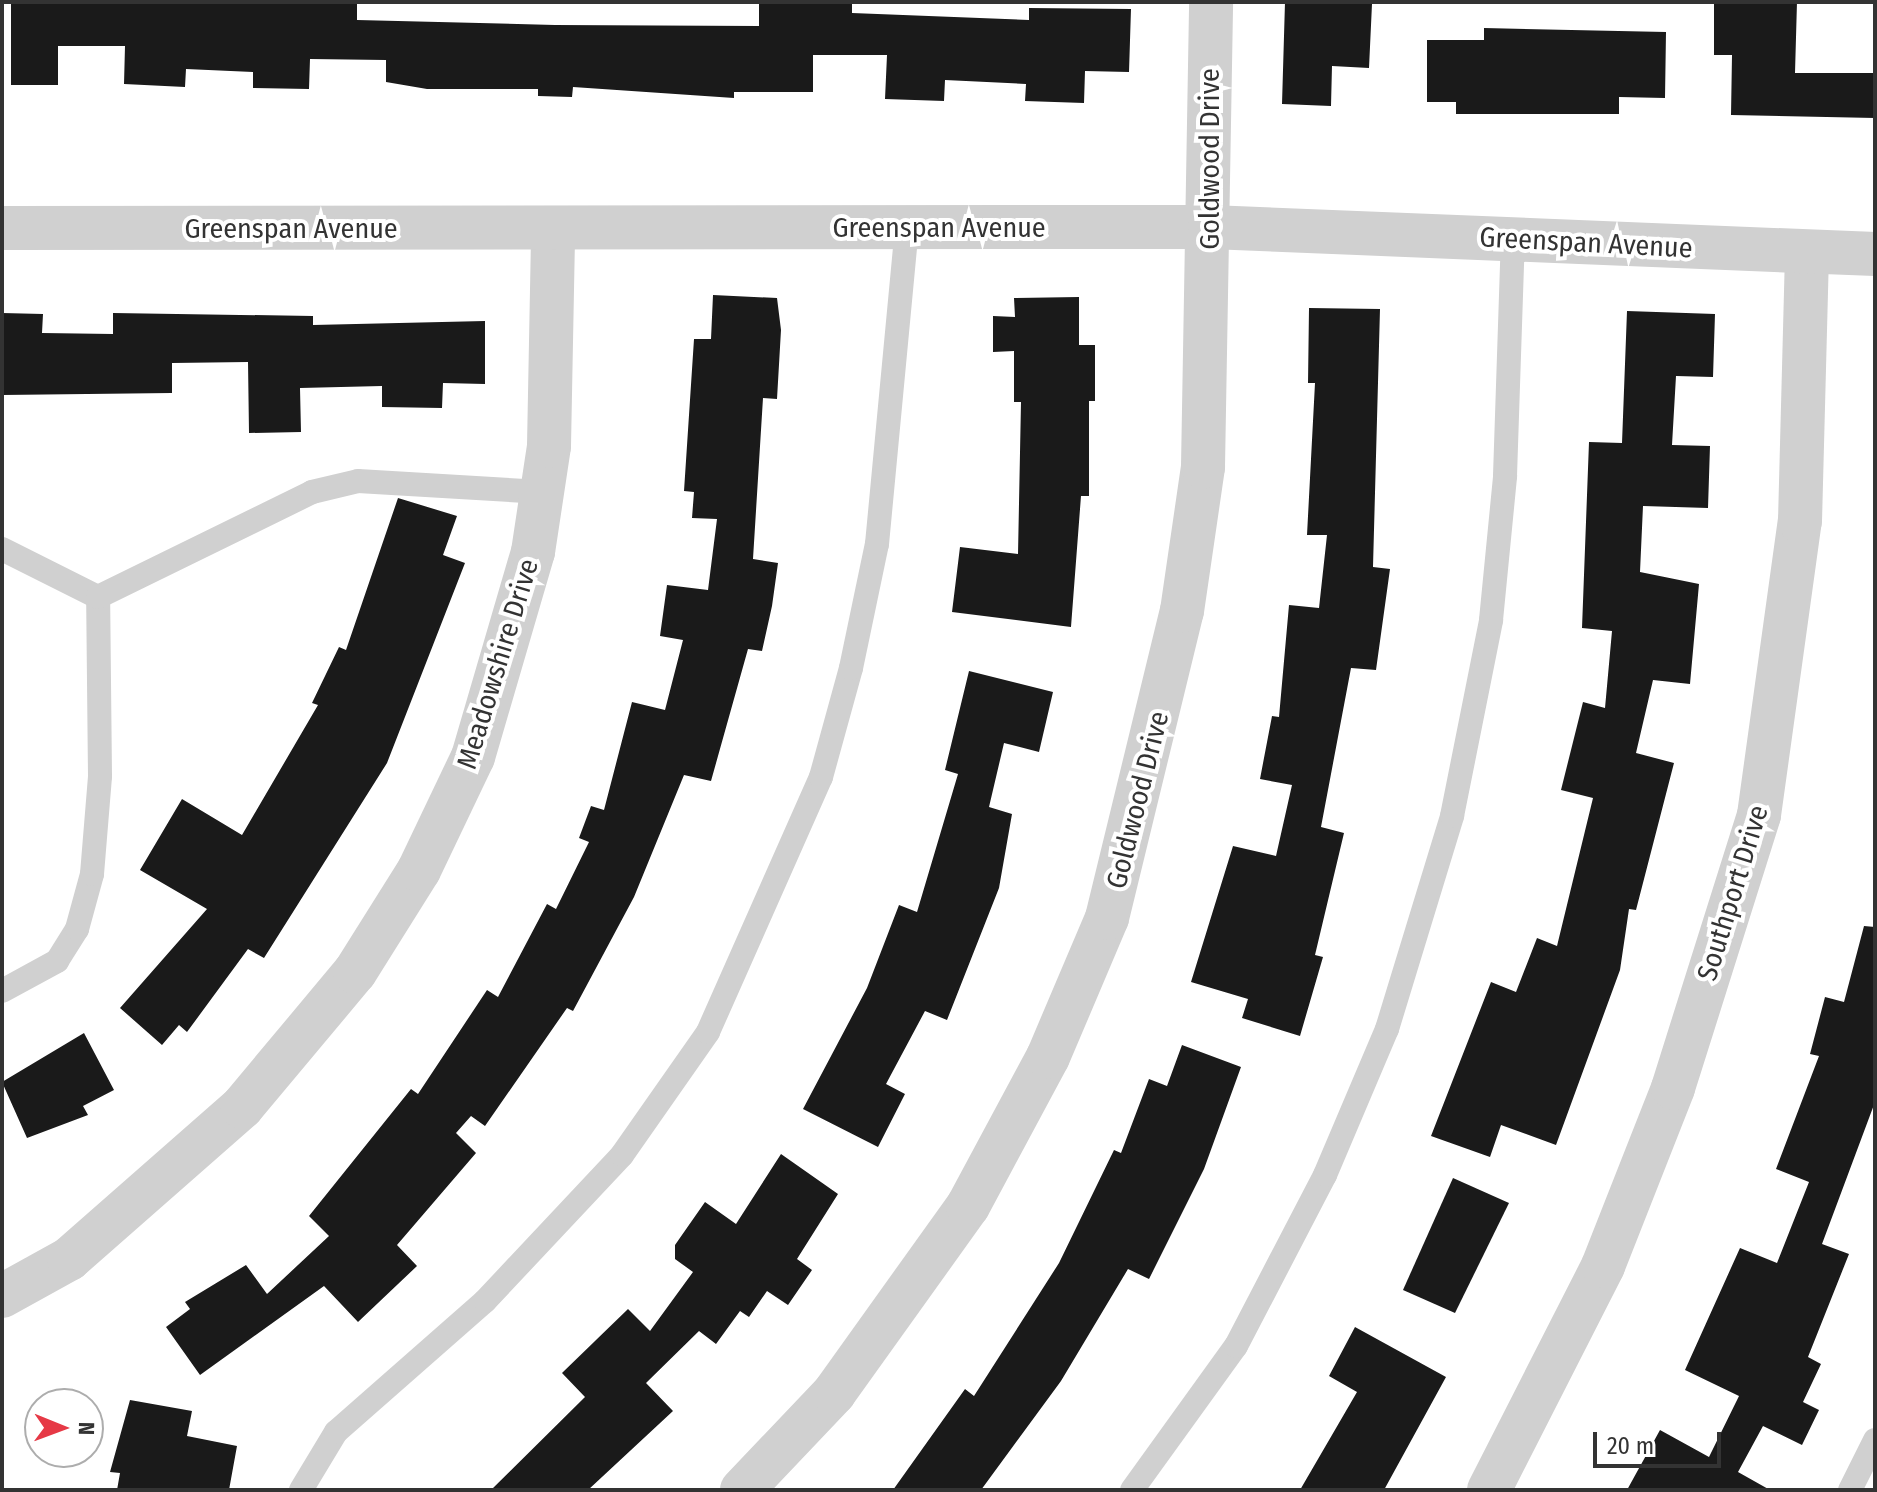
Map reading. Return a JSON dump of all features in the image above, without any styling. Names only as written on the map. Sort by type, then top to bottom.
[{"type":"street","name":"Goldwood Drive","points":[[742,1490],[834,1393],[968,1206],[1048,1057],[1107,918],[1182,611],[1203,467],[1210,227],[1211,2]]},
{"type":"street","name":"Greenspan Avenue","points":[[2,228],[1210,227],[1875,254]]},
{"type":"street","name":"Meadowshire Drive","points":[[2,1296],[69,1259],[161,1186],[242,1107],[355,972],[419,870],[473,757],[533,552],[542,492],[553,229]]},
{"type":"street","name":"Southport Drive","points":[[1489,1490],[1603,1266],[1673,1088],[1759,815],[1800,521],[1807,253]]},
{"type":"lane","points":[[301,1490],[336,1432],[485,1301],[622,1155],[708,1032],[821,777],[851,668],[877,544],[907,228]]},
{"type":"lane","points":[[1132,1490],[1236,1346],[1325,1175],[1387,1029],[1439,862],[1491,620],[1505,476],[1513,240]]},
{"type":"lane","points":[[98,597],[312,492],[358,481],[542,492]]},
{"type":"lane","points":[[2,549],[98,597]]},
{"type":"lane","points":[[2,991],[57,961],[77,929],[92,874],[100,776],[98,597]]},
{"type":"lane","points":[[1850,1490],[1875,1440]]},
{"type":"building","points":[[11,2],[357,2],[357,20],[555,25],[759,26],[759,2],[852,2],[852,13],[1029,20],[1029,8],[1131,9],[1129,72],[1085,71],[1084,103],[1025,101],[1026,84],[945,80],[944,101],[885,99],[887,55],[813,55],[813,92],[734,92],[734,98],[573,87],[572,97],[538,96],[538,89],[427,89],[386,82],[386,60],[310,59],[309,89],[253,88],[253,72],[186,69],[185,87],[124,84],[125,46],[58,46],[58,85],[11,85]]},
{"type":"building","points":[[1285,2],[1372,4],[1369,68],[1332,66],[1331,106],[1282,104]]},
{"type":"building","points":[[1714,2],[1797,2],[1795,73],[1875,73],[1875,118],[1731,115],[1732,55],[1714,55]]},
{"type":"building","points":[[1484,28],[1666,32],[1665,98],[1619,97],[1619,114],[1456,114],[1456,102],[1427,102],[1427,40],[1484,40]]},
{"type":"building","points":[[713,295],[777,298],[781,330],[777,399],[763,398],[753,559],[778,563],[772,606],[762,651],[748,649],[711,781],[684,775],[634,897],[573,1011],[567,1008],[485,1126],[471,1116],[456,1133],[476,1153],[397,1245],[417,1266],[358,1322],[324,1286],[200,1375],[166,1327],[190,1309],[185,1302],[246,1265],[267,1294],[329,1236],[309,1216],[411,1089],[418,1094],[487,990],[498,997],[547,904],[556,909],[589,842],[579,838],[591,806],[604,810],[632,702],[665,710],[683,640],[660,636],[667,585],[708,590],[717,519],[692,518],[694,492],[684,491],[694,339],[711,339]]},
{"type":"building","points":[[1079,297],[1079,345],[1095,345],[1095,401],[1089,401],[1089,496],[1081,496],[1071,627],[952,612],[960,547],[1018,554],[1021,402],[1014,402],[1014,351],[993,352],[993,316],[1015,317],[1014,298]]},
{"type":"building","points":[[1309,308],[1380,309],[1373,567],[1390,569],[1376,670],[1351,668],[1321,827],[1344,833],[1315,955],[1323,957],[1300,1036],[1242,1018],[1248,999],[1191,982],[1233,846],[1276,856],[1292,785],[1260,779],[1272,716],[1279,717],[1289,605],[1319,608],[1327,535],[1307,535],[1315,383],[1308,383]]},
{"type":"building","points":[[1627,311],[1715,314],[1713,377],[1676,376],[1672,445],[1710,446],[1708,508],[1643,506],[1640,572],[1699,584],[1690,684],[1653,680],[1636,753],[1674,763],[1636,910],[1629,909],[1620,970],[1556,1145],[1501,1125],[1490,1157],[1431,1136],[1491,982],[1516,992],[1537,938],[1557,946],[1593,798],[1561,790],[1583,702],[1605,708],[1612,631],[1582,628],[1589,442],[1622,443]]},
{"type":"building","points":[[2,313],[43,314],[42,333],[113,334],[113,313],[313,316],[313,325],[485,321],[485,384],[443,383],[442,408],[382,407],[382,386],[300,388],[301,432],[249,433],[248,362],[172,363],[172,393],[2,395]]},
{"type":"building","points":[[398,498],[457,516],[443,555],[465,563],[387,763],[264,958],[248,949],[187,1032],[179,1025],[162,1045],[120,1008],[207,909],[140,870],[182,799],[242,835],[318,705],[312,703],[339,647],[346,650]]},
{"type":"building","points":[[969,671],[1053,692],[1039,752],[1004,743],[989,807],[1012,814],[999,888],[947,1020],[925,1011],[886,1084],[905,1094],[878,1147],[803,1109],[867,988],[899,905],[917,912],[958,774],[945,770]]},
{"type":"building","points":[[1864,926],[1875,927],[1875,1102],[1822,1244],[1849,1254],[1808,1357],[1821,1364],[1803,1402],[1819,1410],[1802,1445],[1763,1426],[1738,1472],[1770,1490],[1627,1490],[1660,1430],[1709,1457],[1739,1396],[1685,1370],[1740,1248],[1777,1263],[1809,1182],[1776,1169],[1819,1056],[1810,1054],[1825,997],[1844,1002]]},
{"type":"building","points":[[84,1033],[114,1090],[83,1106],[88,1115],[27,1138],[2,1082]]},
{"type":"building","points":[[1182,1045],[1241,1067],[1204,1169],[1149,1279],[1128,1269],[1061,1381],[981,1490],[893,1490],[965,1389],[974,1396],[1059,1263],[1114,1150],[1121,1153],[1149,1079],[1167,1086]]},
{"type":"building","points":[[781,1154],[838,1194],[797,1259],[812,1270],[788,1305],[767,1291],[749,1317],[740,1311],[716,1344],[699,1331],[646,1383],[673,1411],[588,1490],[491,1490],[585,1397],[562,1373],[628,1309],[650,1331],[693,1272],[675,1259],[675,1245],[705,1202],[736,1224]]},
{"type":"building","points":[[1453,1178],[1509,1203],[1455,1313],[1403,1290]]},
{"type":"building","points":[[1355,1327],[1446,1377],[1384,1490],[1300,1490],[1357,1392],[1329,1376]]},
{"type":"building","points":[[130,1400],[192,1411],[187,1436],[237,1446],[229,1490],[117,1490],[120,1473],[110,1472]]}]
